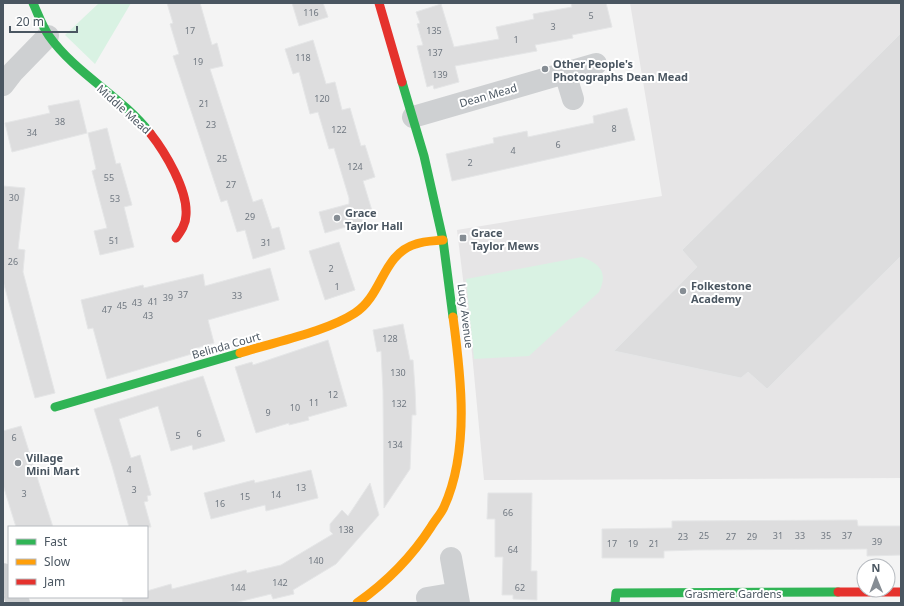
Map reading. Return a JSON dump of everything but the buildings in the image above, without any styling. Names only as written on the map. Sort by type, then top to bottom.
[{"type":"street","name":"Middle Mead","points":[[33,3],[48,36],[98,86],[119,102],[155,137],[171,162],[179,181],[187,210],[186,225],[176,238]]},
{"type":"street","name":"Lucy Avenue","points":[[357,603],[380,587],[415,552],[444,507],[456,471],[461,423],[461,386],[455,325],[433,190],[379,3]]},
{"type":"street","points":[[3,85],[13,72],[48,36]]},
{"type":"street","name":"Dean Mead","points":[[412,117],[596,64]]},
{"type":"street","points":[[565,73],[573,99]]},
{"type":"street","name":"Belinda Court","points":[[55,407],[288,340],[347,319],[370,301],[382,279],[386,267],[402,250],[413,245],[442,240]]},
{"type":"street","points":[[427,598],[458,598],[451,558]]},
{"type":"street","points":[[3,574],[8,583]]},
{"type":"street","name":"Grasmere Gardens","points":[[615,603],[616,593],[856,598]]},
{"type":"shaded area","name":"Folkestone Academy","points":[[630,3],[901,3],[901,478],[484,480],[472,353],[457,230],[662,196]]},
{"type":"green space","points":[[99,3],[131,3],[95,64],[65,35]]},
{"type":"green space","points":[[582,257],[598,266],[603,274],[602,285],[599,292],[529,356],[474,359],[466,279]]},
{"type":"traffic: fast","points":[[33,3],[42,24],[60,50],[85,74],[126,108],[150,133]]},
{"type":"traffic: fast","points":[[402,82],[424,156],[443,240],[453,317]]},
{"type":"traffic: fast","points":[[55,407],[240,353]]},
{"type":"traffic: fast","points":[[615,603],[616,593],[838,592]]},
{"type":"traffic: slow","points":[[240,353],[315,331],[343,320],[355,313],[372,296],[389,265],[396,256],[405,249],[419,243],[443,240]]},
{"type":"traffic: slow","points":[[357,603],[378,587],[407,559],[443,510],[452,485],[458,462],[461,413],[461,388],[453,317]]},
{"type":"traffic: jam","points":[[379,3],[402,82]]},
{"type":"traffic: jam","points":[[150,133],[169,161],[179,183],[186,205],[186,218],[183,227],[176,238]]},
{"type":"traffic: jam","points":[[838,592],[901,592]]},
{"type":"place","name":"Other People's Photographs Dean Mead","points":[[545,69]]},
{"type":"place","name":"Grace Taylor Hall","points":[[337,218]]},
{"type":"place","name":"Grace Taylor Mews","points":[[463,238]]},
{"type":"place","name":"Folkestone Academy","points":[[683,291]]},
{"type":"place","name":"Village Mini Mart","points":[[18,463]]}]
